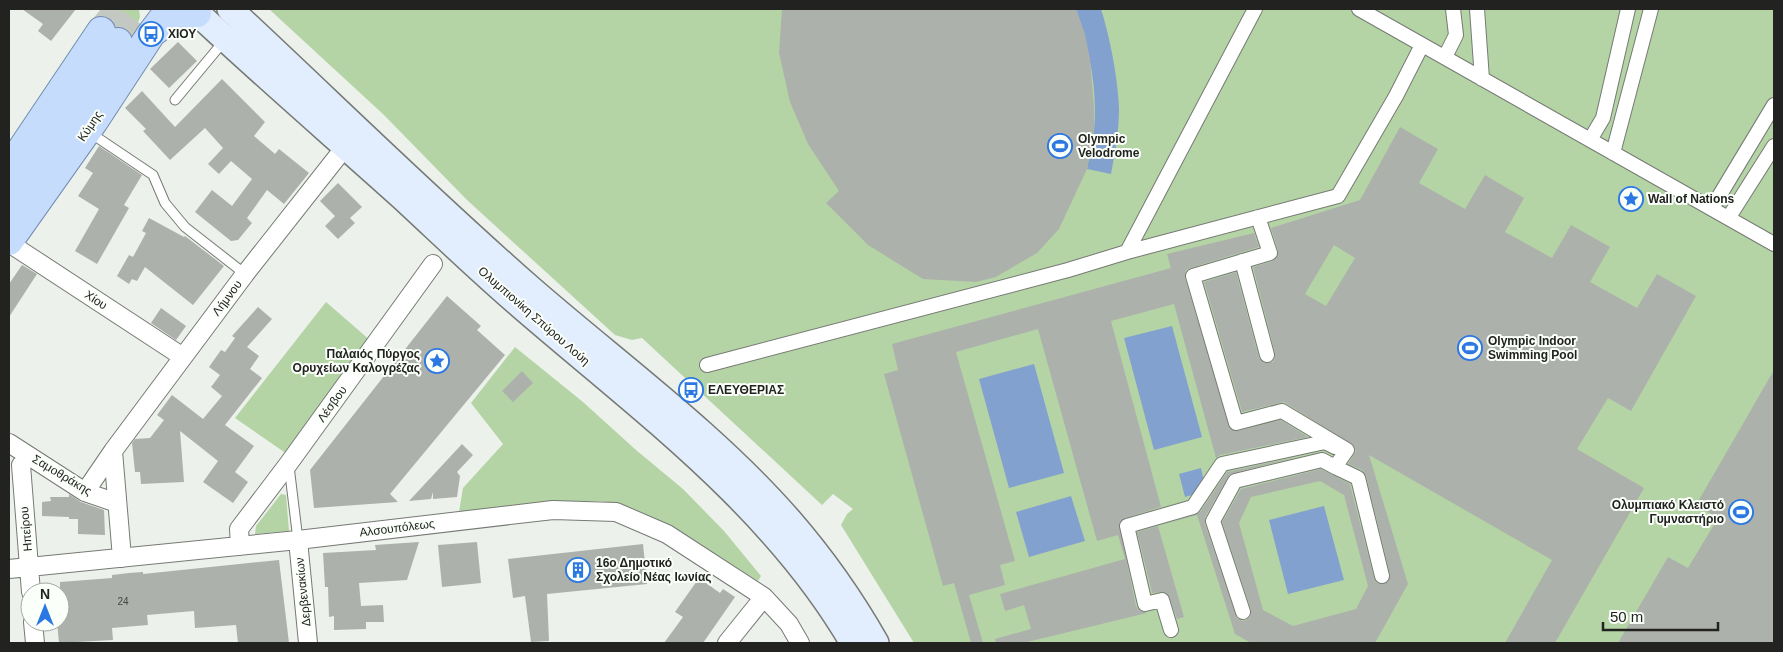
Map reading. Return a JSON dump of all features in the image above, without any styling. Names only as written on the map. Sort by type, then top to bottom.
[{"type":"main road","name":"Κύμης","points":[[9,242],[87,131],[150,34],[170,9]]},
{"type":"main road","name":"Ολυμπιονίκη Σπύρου Λούη","points":[[230,9],[530,288],[689,423],[759,489],[787,518],[830,572],[850,599],[876,643]]},
{"type":"main road","points":[[150,34],[166,20],[195,11]]},
{"type":"main road","name":"Ολυμπιονίκη Σπύρου Λούη","points":[[195,11],[519,305],[703,462],[796,559],[833,610],[853,643]]},
{"type":"main road","name":"Κύμης","points":[[9,208],[107,27]]},
{"type":"main road","points":[[9,134],[107,27]]},
{"type":"main road","points":[[9,168],[107,27]]},
{"type":"street","points":[[1127,252],[1255,9]]},
{"type":"street","points":[[1359,9],[1774,244]]},
{"type":"street","points":[[1444,57],[1456,35],[1453,9]]},
{"type":"street","points":[[1477,9],[1482,79]]},
{"type":"street","points":[[1590,140],[1603,118],[1628,9]]},
{"type":"street","points":[[1613,153],[1651,9]]},
{"type":"street","points":[[708,365],[1068,270],[1127,252],[1338,196],[1396,96],[1422,46]]},
{"type":"street","points":[[1712,208],[1774,105]]},
{"type":"street","points":[[1729,218],[1774,146]]},
{"type":"street","name":"Λήμνου","points":[[85,492],[182,357],[345,147]]},
{"type":"street","points":[[1258,217],[1270,253],[1193,276],[1236,423],[1282,411],[1346,450],[1345,452]]},
{"type":"street","name":"Χίου","points":[[9,242],[182,357]]},
{"type":"street","points":[[1242,262],[1267,355]]},
{"type":"street","name":"Λέσβου","points":[[240,546],[239,529],[289,464],[433,264]]},
{"type":"street","points":[[1171,630],[1162,600],[1145,604],[1127,526],[1193,508],[1222,464],[1325,442],[1345,452]]},
{"type":"street","name":"Σαμοθράκης","points":[[9,443],[85,492],[117,503]]},
{"type":"street","points":[[113,451],[122,558]]},
{"type":"street","points":[[1335,467],[1345,452]]},
{"type":"street","points":[[1243,612],[1213,521],[1235,481],[1322,460],[1358,478],[1382,576]]},
{"type":"street","name":"Ηπείρου","points":[[20,465],[30,582]]},
{"type":"street","name":"Αλσουπόλεως","points":[[9,569],[298,540],[553,510],[616,512],[667,534],[764,597],[789,624],[800,643]]},
{"type":"street","name":"Δερβενακίων","points":[[298,540],[308,643]]},
{"type":"street","points":[[727,643],[764,597]]},
{"type":"lane","points":[[176,100],[226,39]]},
{"type":"lane","points":[[87,131],[153,176],[165,203],[185,227],[245,274]]},
{"type":"lane","points":[[289,464],[298,540]]},
{"type":"green space","points":[[113,9],[139,9],[140,17],[131,43],[103,19]]},
{"type":"green space","points":[[269,9],[1774,9],[1774,643],[914,643],[841,525],[847,514],[853,509],[833,494],[822,505],[642,338],[632,340],[615,335],[467,200],[384,115]]},
{"type":"green space","points":[[326,302],[371,341],[287,454],[235,418]]},
{"type":"green space","points":[[515,347],[583,402],[683,489],[724,531],[761,576],[758,581],[680,531],[626,506],[601,501],[568,502],[459,512],[463,488],[503,444],[471,403]]},
{"type":"green space","points":[[281,494],[286,495],[289,531],[255,534],[256,526]]},
{"type":"water","points":[[1076,9],[1101,9],[1110,45],[1117,84],[1119,109],[1118,134],[1111,174],[1087,169],[1094,131],[1095,100],[1085,38]]},
{"type":"water","points":[[1172,326],[1202,437],[1154,450],[1124,338]]},
{"type":"water","points":[[1034,364],[1064,473],[1009,488],[979,379]]},
{"type":"water","points":[[1201,468],[1206,491],[1185,497],[1179,474]]},
{"type":"water","points":[[1071,496],[1085,541],[1029,557],[1016,512]]},
{"type":"water","points":[[1324,506],[1344,580],[1288,594],[1269,520]]},
{"type":"building","points":[[22,9],[76,9],[51,41],[38,31],[43,24]]},
{"type":"building","points":[[782,9],[1076,9],[1085,34],[1090,60],[1094,131],[1087,169],[1059,229],[1037,253],[996,277],[976,282],[923,279],[868,245],[826,203],[839,191],[808,144],[790,102],[779,53]]},
{"type":"building","points":[[178,42],[197,61],[169,88],[150,69]]},
{"type":"building","points":[[222,79],[265,122],[254,136],[275,154],[279,149],[309,173],[284,204],[267,190],[247,218],[252,223],[238,240],[231,241],[195,212],[212,190],[232,206],[252,179],[231,161],[219,174],[208,164],[223,148],[205,128],[170,160],[143,131],[146,129],[125,108],[142,91],[175,127]]},
{"type":"building","name":"Olympic Indoor Swimming Pool","points":[[1400,127],[1438,149],[1419,183],[1465,209],[1485,175],[1524,198],[1505,232],[1552,258],[1571,225],[1610,247],[1590,282],[1637,308],[1657,274],[1696,296],[1631,411],[1608,398],[1577,449],[1644,488],[1555,643],[1505,643],[1552,560],[1369,455],[1408,584],[1375,643],[1251,643],[1235,634],[1197,515],[1158,526],[1200,512],[1227,472],[1301,456],[1230,474],[1205,517],[1205,524],[1237,618],[1242,621],[1246,620],[1250,617],[1251,610],[1222,522],[1241,489],[1321,469],[1350,484],[1374,578],[1380,584],[1388,582],[1390,574],[1366,476],[1362,470],[1348,464],[1356,451],[1354,446],[1284,402],[1242,412],[1204,282],[1236,272],[1259,358],[1264,363],[1273,362],[1275,353],[1253,267],[1273,261],[1278,255],[1271,228],[1360,200]],"holes":[[[1334,245],[1355,258],[1326,306],[1305,294]],[[1320,481],[1344,495],[1368,586],[1356,609],[1293,626],[1263,610],[1239,523],[1251,497]]]},
{"type":"building","points":[[99,146],[142,175],[124,205],[129,208],[97,264],[75,251],[99,209],[78,196],[93,173],[85,168]]},
{"type":"building","points":[[338,183],[362,207],[350,218],[355,223],[338,239],[325,226],[335,216],[320,201]]},
{"type":"building","points":[[149,218],[185,236],[224,266],[193,305],[145,267],[137,281],[132,279],[129,284],[117,276],[129,255],[133,257],[146,233],[142,231]]},
{"type":"building","points":[[1254,233],[1259,247],[1190,268],[1186,270],[1185,278],[1230,429],[1238,431],[1281,420],[1308,437],[1220,455],[1216,458],[1174,304],[1111,321],[1161,507],[1125,518],[1119,524],[1136,606],[1139,610],[1147,613],[1023,643],[996,643],[995,639],[1031,629],[1024,605],[1005,611],[1000,594],[1125,559],[1118,535],[1097,541],[1038,329],[956,352],[1015,561],[1000,565],[1005,585],[969,595],[983,643],[971,643],[954,583],[943,586],[884,374],[898,370],[892,344],[1171,268],[1167,254]]},
{"type":"building","points":[[22,265],[37,274],[9,317],[9,284]]},
{"type":"building","points":[[447,296],[481,326],[477,330],[505,355],[390,494],[398,502],[314,508],[310,470]]},
{"type":"building","points":[[258,307],[272,319],[247,347],[259,356],[250,369],[262,378],[225,425],[254,446],[235,472],[248,482],[233,503],[203,482],[218,461],[180,431],[184,482],[141,484],[140,472],[135,472],[132,443],[135,439],[150,438],[164,420],[157,415],[172,395],[203,419],[222,396],[211,387],[220,375],[209,367],[221,350],[225,352],[235,338],[232,336]]},
{"type":"building","points":[[161,308],[186,326],[176,340],[151,323]]},
{"type":"building","name":"Ολυμπιακό Κλειστό Γυμναστήριο","points":[[1774,370],[1774,643],[1618,643],[1668,557],[1688,568],[1718,518],[1696,505]]},
{"type":"building","points":[[522,371],[533,383],[513,402],[502,391]]},
{"type":"building","points":[[462,444],[473,455],[457,472],[460,476],[457,497],[433,499],[433,492],[431,499],[409,501]]},
{"type":"building","points":[[69,494],[81,502],[104,510],[105,535],[78,534],[78,519],[42,516],[42,502],[51,501],[50,497],[69,497]]},
{"type":"building","points":[[1158,526],[1184,617],[1177,619],[1168,594],[1164,592],[1152,593],[1137,532]]},
{"type":"building","points":[[419,542],[407,580],[359,583],[361,606],[383,605],[384,622],[366,622],[366,629],[334,630],[334,616],[329,617],[328,587],[325,587],[323,553],[376,550],[375,545]]},
{"type":"building","points":[[477,542],[481,583],[442,587],[438,545]]},
{"type":"building","name":"16ο Δημοτικό Σχολείο Νέας Ιωνίας","points":[[643,544],[647,584],[547,594],[549,641],[531,642],[525,596],[513,598],[508,559]]},
{"type":"building","points":[[279,560],[289,643],[238,643],[236,625],[195,628],[194,611],[147,615],[148,625],[112,628],[113,640],[59,643],[58,632],[70,632],[70,582],[60,582],[112,578],[112,575],[129,573],[143,572],[143,574]]},
{"type":"building","points":[[699,578],[720,593],[723,589],[735,597],[703,643],[664,643],[683,617],[675,612]]},
{"type":"tunnel","points":[[101,31],[119,9]]},
{"type":"tunnel","points":[[118,42],[143,9]]},
{"type":"place","name":"ΧΙΟΥ","points":[[151,34]]},
{"type":"place","name":"Olympic Velodrome","points":[[1060,146]]},
{"type":"place","name":"Wall of Nations","points":[[1631,199]]},
{"type":"place","name":"Olympic Indoor Swimming Pool","points":[[1470,348]]},
{"type":"place","name":"Παλαιός Πύργος Ορυχείων Καλογρέζας","points":[[437,361]]},
{"type":"place","name":"ΕΛΕΥΘΕΡΙΑΣ","points":[[691,390]]},
{"type":"place","name":"Ολυμπιακό Κλειστό Γυμναστήριο","points":[[1741,512]]},
{"type":"place","name":"16ο Δημοτικό Σχολείο Νέας Ιωνίας","points":[[578,570]]}]
